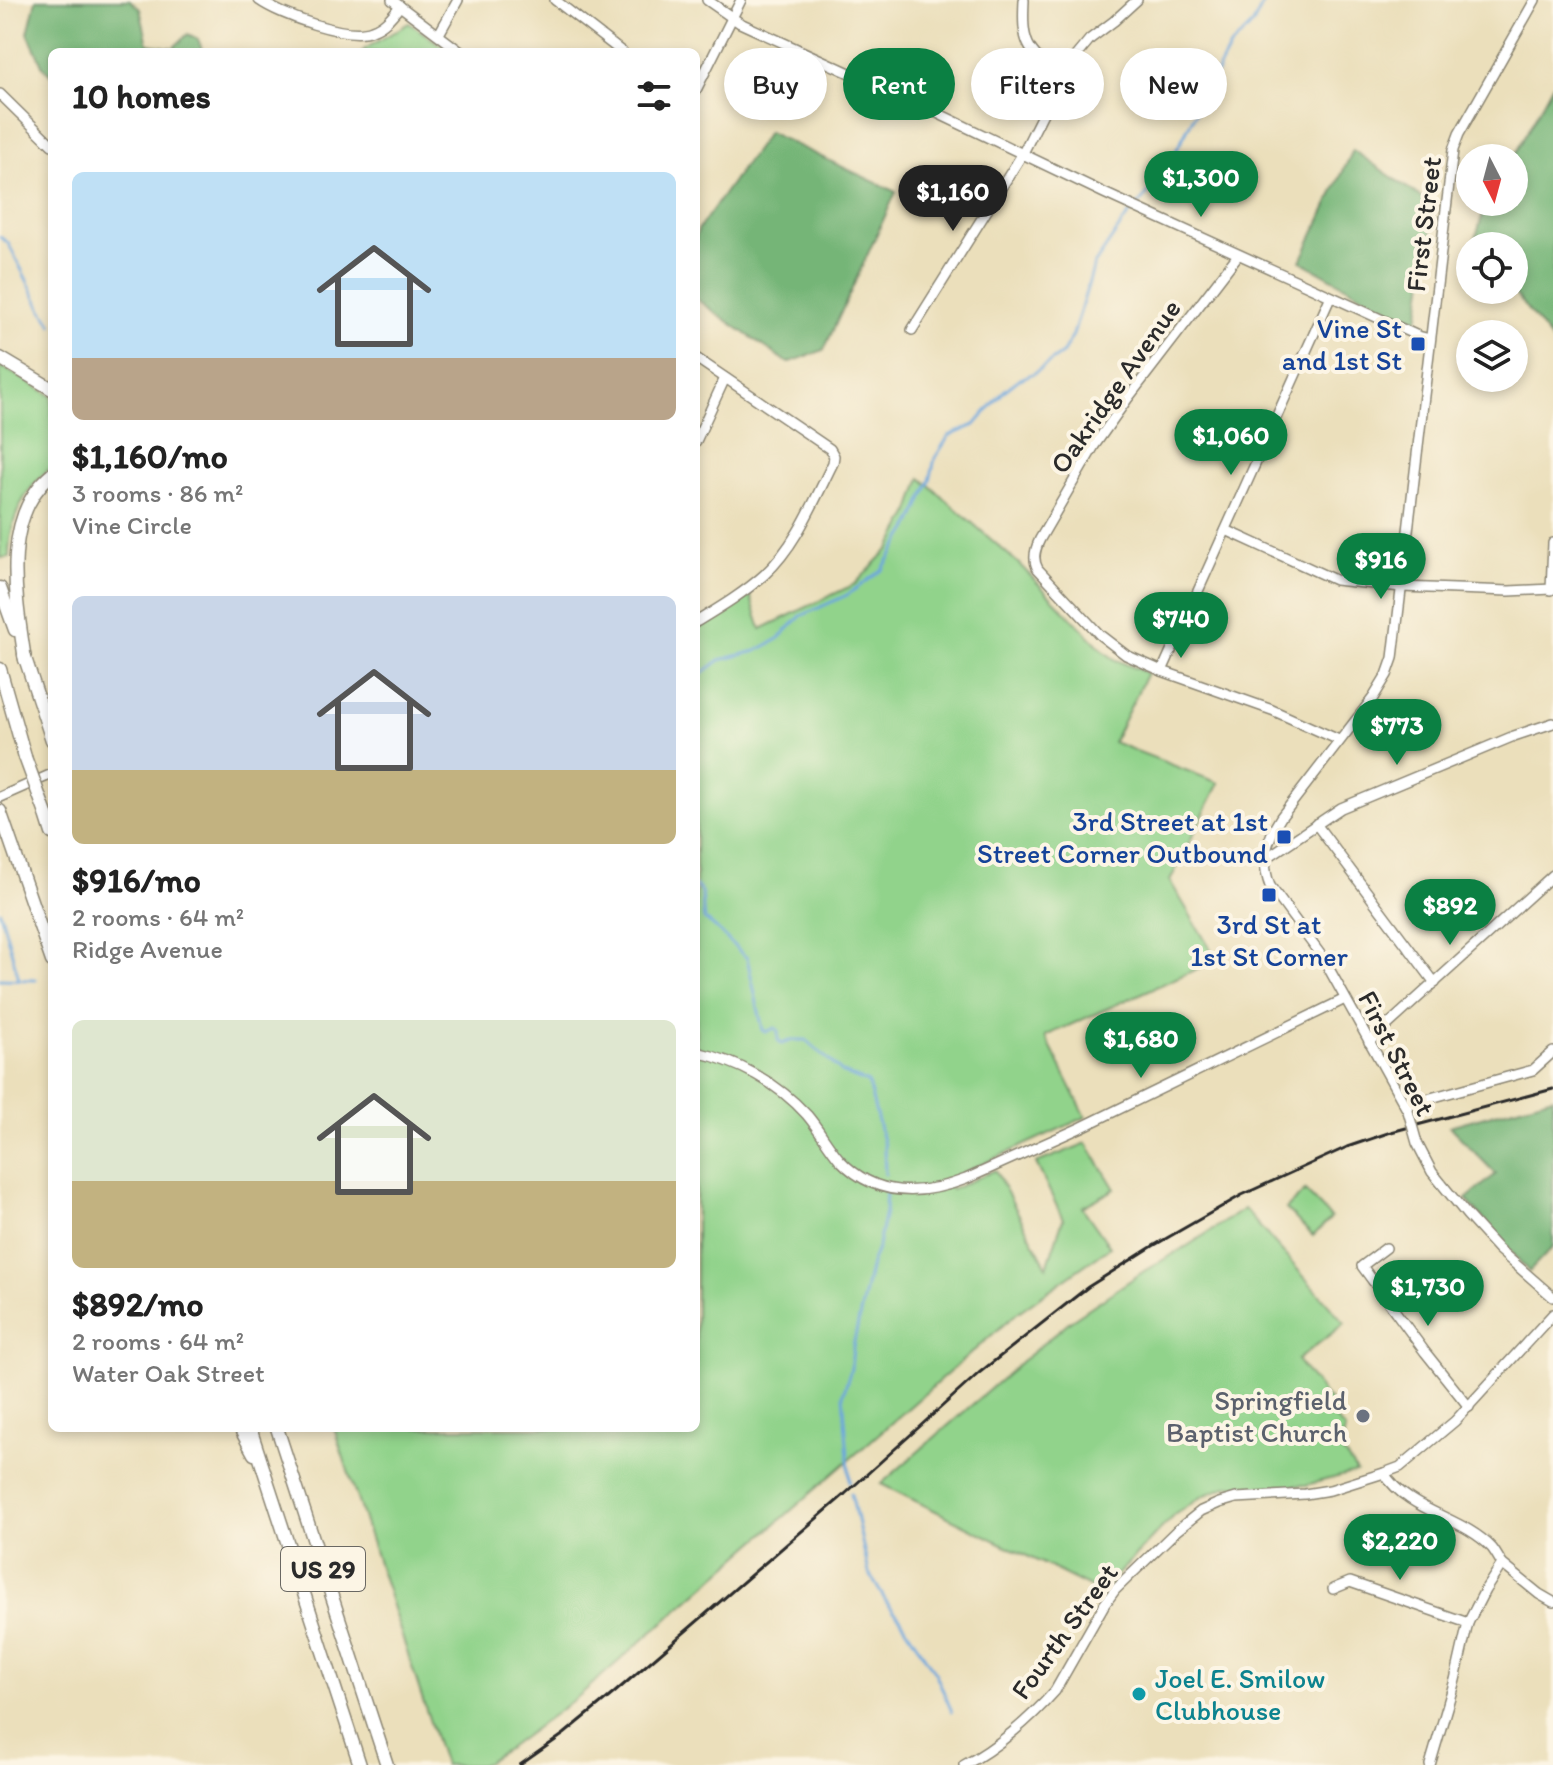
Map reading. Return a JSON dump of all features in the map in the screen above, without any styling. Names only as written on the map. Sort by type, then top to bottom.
[{"type":"highway","points":[[0,358],[48,387]]},
{"type":"highway","points":[[25,660],[14,563],[16,526],[27,499],[48,478]]},
{"type":"highway","points":[[0,588],[48,728]]},
{"type":"highway","points":[[0,669],[25,757],[48,820]]},
{"type":"highway","points":[[0,811],[4,834],[48,950]]},
{"type":"highway","points":[[242,1432],[264,1470]]},
{"type":"highway","name":"US 29","points":[[251,1432],[360,1765]]},
{"type":"highway","name":"US 29","points":[[278,1432],[387,1765]]},
{"type":"street","points":[[259,0],[291,17],[352,33],[375,30],[392,17],[396,3],[456,48]]},
{"type":"street","points":[[439,34],[458,0]]},
{"type":"street","points":[[555,0],[617,48]]},
{"type":"street","points":[[707,0],[733,19],[1104,193],[1330,298],[1430,339]]},
{"type":"street","points":[[700,82],[741,0]]},
{"type":"street","points":[[1024,0],[1024,36],[1029,48]]},
{"type":"street","points":[[1083,48],[1137,0]]},
{"type":"street","name":"First Street","points":[[1535,0],[1459,134],[1453,150],[1396,644],[1387,675],[1373,698],[1281,817],[1271,833],[1265,859],[1270,886],[1323,958],[1406,1108],[1417,1143],[1432,1172],[1498,1249],[1553,1297]]},
{"type":"street","points":[[0,94],[48,141]]},
{"type":"street","points":[[912,330],[1023,153],[1039,120]]},
{"type":"street","name":"Oakridge Avenue","points":[[1162,671],[1126,655],[1100,635],[1038,569],[1034,560],[1036,547],[1094,446],[1238,255]]},
{"type":"street","points":[[1330,298],[1162,671],[1272,710],[1339,740]]},
{"type":"street","points":[[700,361],[830,449],[834,456],[810,510],[774,565],[751,585],[700,619]]},
{"type":"street","points":[[700,432],[725,378]]},
{"type":"street","points":[[1226,530],[1335,580],[1402,587],[1552,590],[1553,543]]},
{"type":"street","points":[[1265,859],[1341,808],[1514,736],[1553,723]]},
{"type":"street","points":[[0,797],[48,776]]},
{"type":"street","points":[[1316,824],[1435,983]]},
{"type":"street","points":[[1369,1042],[1553,875]]},
{"type":"street","points":[[700,1053],[747,1070],[786,1095],[806,1114],[838,1158],[857,1175],[881,1186],[907,1191],[934,1190],[966,1179],[1082,1127],[1345,999]]},
{"type":"street","points":[[1406,1108],[1533,1070],[1553,1052]]},
{"type":"street","points":[[1386,1248],[1362,1266],[1469,1407]]},
{"type":"street","name":"Fourth Street","points":[[964,1765],[978,1758],[1046,1701],[1115,1590],[1201,1511],[1236,1498],[1317,1492],[1384,1473],[1407,1461],[1469,1407],[1553,1314]]},
{"type":"street","points":[[1384,1473],[1401,1493],[1468,1530],[1492,1549],[1502,1564],[1553,1602]]},
{"type":"street","points":[[1430,1765],[1468,1623],[1502,1564]]},
{"type":"street","points":[[1333,1589],[1350,1582],[1468,1623]]},
{"type":"green space","points":[[36,0],[130,0],[140,9],[148,44],[173,48],[48,48],[48,72],[28,33]]},
{"type":"green space","points":[[409,23],[445,48],[367,48]]},
{"type":"green space","points":[[188,34],[198,39],[201,48],[173,48]]},
{"type":"green space","points":[[1553,84],[1553,342],[1523,304],[1528,304],[1528,232],[1478,232],[1482,216],[1528,216],[1528,144],[1521,144]]},
{"type":"green space","points":[[768,132],[896,192],[824,350],[788,363],[700,302],[700,227]]},
{"type":"green space","points":[[1353,150],[1435,207],[1417,326],[1301,261]]},
{"type":"green space","points":[[0,366],[48,394],[48,471],[26,496],[15,518],[9,557],[0,558]]},
{"type":"green space","points":[[921,478],[1018,563],[1106,653],[1147,673],[1113,742],[1219,783],[1170,881],[1217,960],[1045,1036],[1086,1117],[947,1180],[951,1190],[995,1170],[1047,1267],[1063,1219],[1036,1163],[1087,1143],[1115,1189],[1082,1207],[1110,1247],[1017,1313],[580,1695],[481,1765],[444,1765],[335,1432],[700,1432],[700,626],[750,595],[761,629],[855,584],[890,548],[909,514]]},
{"type":"green space","points":[[1553,1097],[1553,1247],[1529,1272],[1466,1199],[1496,1174],[1449,1126]]},
{"type":"green space","points":[[1305,1191],[1331,1218],[1313,1236],[1286,1209]]},
{"type":"green space","points":[[1244,1209],[1345,1323],[1297,1360],[1339,1413],[1336,1420],[1345,1429],[1341,1450],[1357,1472],[1306,1485],[1242,1488],[1231,1485],[1205,1495],[1174,1515],[1102,1593],[881,1484],[1070,1321]]},
{"type":"waterway","points":[[700,675],[720,660],[756,651],[777,640],[801,616],[847,595],[882,570],[912,523],[930,481],[935,458],[949,436],[975,425],[1004,391],[1062,354],[1073,335],[1094,265],[1126,218],[1162,178],[1230,47],[1253,24],[1265,0]]},
{"type":"waterway","points":[[0,237],[8,243],[48,319]]},
{"type":"waterway","points":[[700,892],[704,919],[747,958],[763,1030],[778,1030],[778,1040],[782,1044],[806,1040],[843,1073],[868,1083],[884,1145],[885,1174]]},
{"type":"waterway","points":[[0,911],[19,979]]},
{"type":"waterway","points":[[0,979],[36,980]]},
{"type":"waterway","points":[[850,1482],[843,1395],[871,1264],[878,1246],[886,1192]]},
{"type":"waterway","points":[[851,1493],[869,1573],[936,1674],[952,1712]]},
{"type":"railway","points":[[520,1765],[614,1693],[845,1494],[979,1373],[1088,1287],[1242,1195],[1347,1147],[1391,1132],[1553,1089]]},
{"type":"place","name":"Vine St and 1st St","points":[[1418,344]]},
{"type":"place","name":"3rd Street at 1st Street Corner Outbound","points":[[1284,837]]},
{"type":"place","name":"3rd St at 1st St Corner","points":[[1269,895]]},
{"type":"place","name":"Springfield Baptist Church","points":[[1363,1416]]},
{"type":"place","name":"Joel E. Smilow Clubhouse","points":[[1139,1694]]}]
